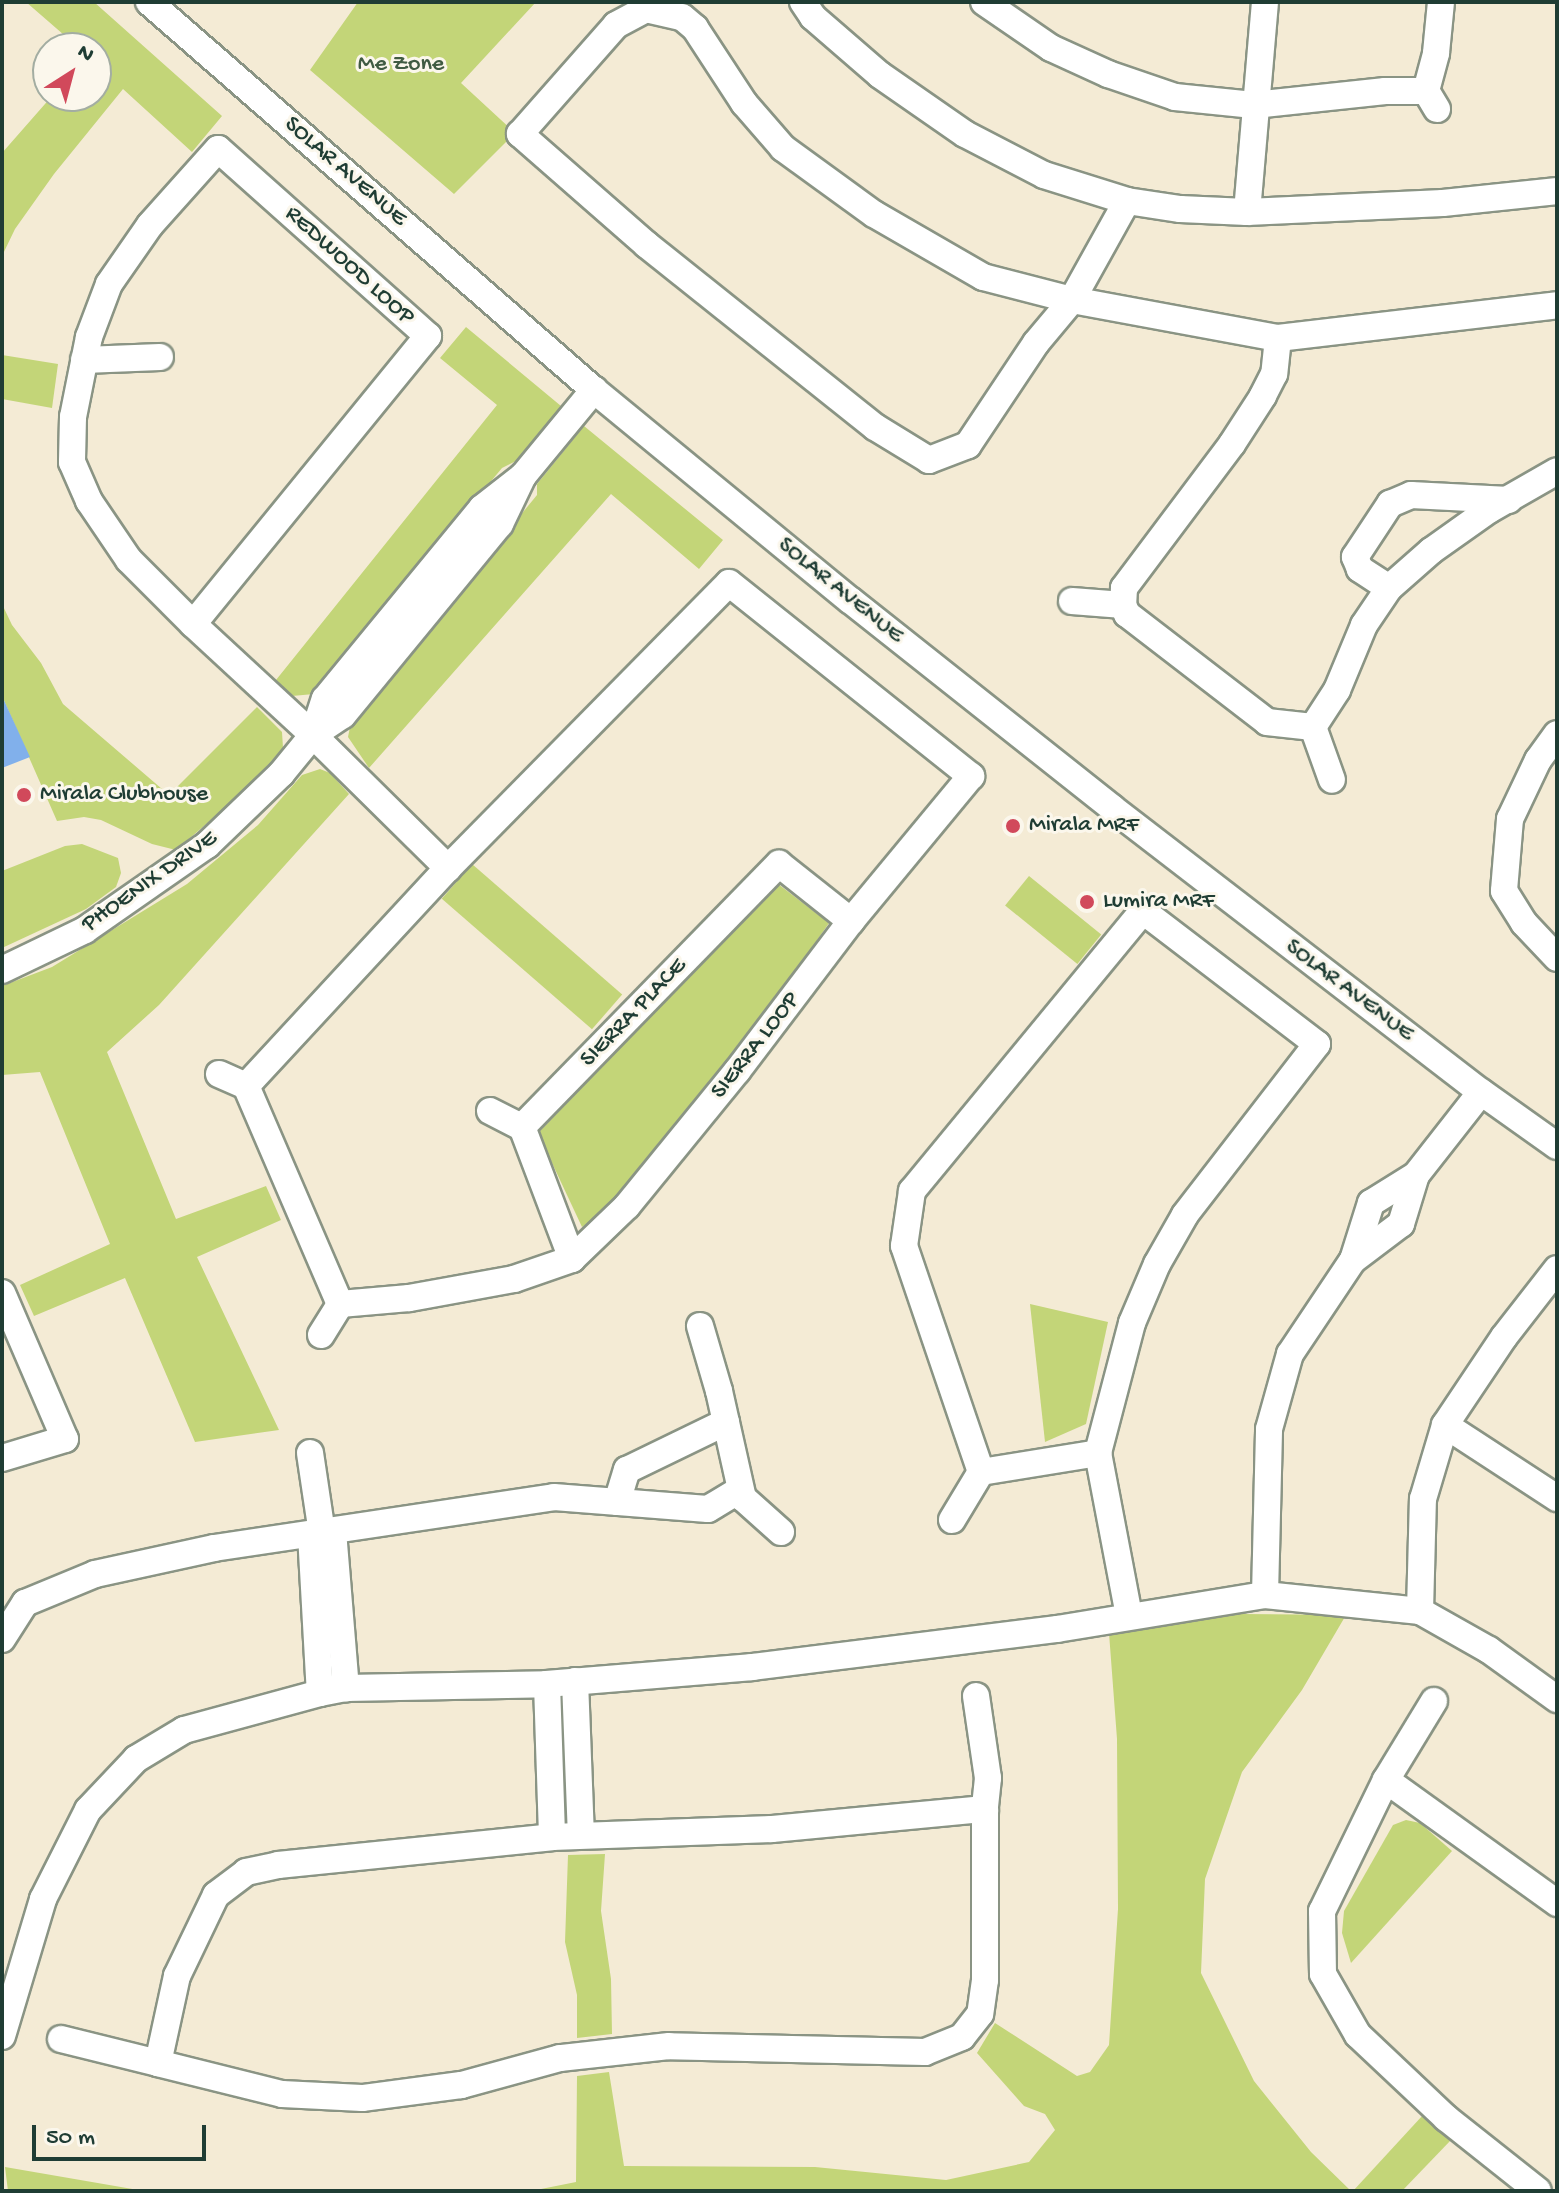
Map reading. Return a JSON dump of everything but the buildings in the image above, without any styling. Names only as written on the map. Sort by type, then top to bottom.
[{"type":"street","name":"SOLAR AVENUE","points":[[149,2],[594,390],[1112,808],[1481,1092],[1557,1146]]},
{"type":"street","points":[[803,2],[813,17],[880,75],[965,134],[1044,175],[1127,201],[1180,209],[1247,212],[1443,203],[1557,191]]},
{"type":"street","points":[[984,2],[1051,48],[1108,74],[1175,97],[1254,105],[1385,91],[1432,100],[1441,2]]},
{"type":"street","points":[[1247,212],[1265,2]]},
{"type":"street","points":[[1127,201],[1072,300],[1036,343],[968,445],[929,460],[875,427],[647,245],[520,134],[616,25],[647,6],[682,17],[695,28],[744,103],[783,148],[874,214],[983,277],[1072,300],[1278,338],[1557,305]]},
{"type":"street","name":"REDWOOD LOOP","points":[[193,624],[428,336],[218,149],[150,225],[109,284],[89,337],[84,360],[73,417],[72,462],[89,501],[129,560],[193,624],[313,735],[448,868]]},
{"type":"street","points":[[1278,338],[1274,374],[1263,396],[1232,444],[1124,588],[1123,605],[1127,614],[1267,722],[1313,727]]},
{"type":"street","points":[[84,360],[160,357]]},
{"type":"street","name":"PHOENIX DRIVE","points":[[2,970],[85,930],[207,845],[281,774],[313,735],[325,699],[482,508],[523,476],[594,390]]},
{"type":"street","points":[[1313,727],[1337,690],[1364,625],[1389,588],[1431,551],[1489,510],[1557,471]]},
{"type":"street","points":[[1389,588],[1360,569],[1355,557],[1390,504],[1411,495],[1511,500]]},
{"type":"street","name":"SIERRA LOOP","points":[[246,1086],[448,868],[729,583],[971,776],[851,921],[737,1071],[627,1206],[572,1259],[514,1279],[409,1298],[340,1304]]},
{"type":"street","points":[[1072,601],[1123,605]]},
{"type":"street","points":[[1313,727],[1332,780]]},
{"type":"street","points":[[1557,734],[1538,760],[1510,819],[1504,891],[1524,923],[1557,958]]},
{"type":"street","name":"SIERRA PLACE","points":[[522,1127],[779,864],[851,921]]},
{"type":"street","points":[[981,1472],[904,1246],[912,1191],[1143,911],[1317,1044],[1185,1215],[1157,1264],[1132,1323],[1098,1453],[1129,1615]]},
{"type":"street","points":[[219,1074],[246,1086],[340,1304],[321,1335]]},
{"type":"street","points":[[1265,1595],[1269,1429],[1290,1354],[1353,1260],[1401,1224],[1416,1175],[1481,1092]]},
{"type":"street","points":[[490,1111],[522,1127],[572,1259]]},
{"type":"street","points":[[1420,1611],[1423,1499],[1445,1425],[1504,1337],[1557,1269]]},
{"type":"street","points":[[2,1293],[65,1439],[2,1458]]},
{"type":"street","points":[[700,1326],[743,1498],[781,1532]]},
{"type":"street","points":[[617,1502],[627,1470],[726,1422]]},
{"type":"street","points":[[1445,1425],[1557,1498]]},
{"type":"street","points":[[310,1453],[322,1533],[333,1690]]},
{"type":"street","points":[[952,1520],[981,1472],[1098,1453]]},
{"type":"street","points":[[2,1639],[14,1605],[95,1574],[214,1548],[554,1497],[708,1509],[740,1490]]},
{"type":"street","points":[[2,2036],[43,1899],[88,1810],[136,1759],[184,1730],[333,1690],[547,1684],[752,1667],[1057,1629],[1265,1595],[1420,1611],[1489,1650],[1557,1699]]},
{"type":"street","points":[[575,1681],[581,1835]]},
{"type":"street","points":[[547,1684],[552,1837]]},
{"type":"street","points":[[61,2039],[282,2094],[362,2098],[461,2085],[560,2058],[669,2046],[925,2052],[962,2037],[980,2014],[985,1980],[985,1809],[988,1778],[976,1696]]},
{"type":"street","points":[[1434,1701],[1386,1780],[1322,1911],[1323,1974],[1358,2035],[1446,2118],[1538,2191]]},
{"type":"street","points":[[1386,1780],[1557,1903]]},
{"type":"street","points":[[158,2063],[177,1976],[216,1895],[246,1872],[278,1865],[552,1837],[772,1829],[985,1809]]},
{"type":"green space","points":[[26,2],[94,2],[222,116],[192,152],[123,89],[112,103],[112,32],[61,32]]},
{"type":"green space","name":"Me Zone","points":[[358,2],[536,2],[461,83],[515,133],[454,194],[310,70]]},
{"type":"green space","points":[[38,112],[104,112],[54,174],[15,229],[2,256],[2,153]]},
{"type":"green space","points":[[466,327],[561,406],[520,459],[502,468],[314,694],[292,696],[276,680],[497,405],[440,358]]},
{"type":"green space","points":[[2,355],[58,364],[52,408],[2,399]]},
{"type":"green space","points":[[584,426],[723,540],[699,569],[611,494],[369,768],[348,737],[351,722],[537,495],[537,484]]},
{"type":"green space","points":[[2,604],[12,625],[41,663],[63,704],[169,795],[257,707],[282,732],[283,748],[247,789],[176,850],[152,844],[101,820],[84,817],[57,821],[2,696]]},
{"type":"green space","points":[[320,769],[330,773],[349,794],[159,1005],[107,1052],[176,1219],[266,1186],[281,1220],[197,1257],[279,1430],[195,1442],[125,1278],[34,1316],[20,1285],[110,1244],[40,1072],[2,1075],[2,986],[52,967],[187,884],[258,825],[302,775]]},
{"type":"green space","points":[[82,844],[118,858],[121,873],[116,887],[86,909],[2,948],[2,871],[65,846]]},
{"type":"green space","points":[[472,864],[622,995],[592,1029],[442,899]]},
{"type":"green space","points":[[1029,876],[1101,935],[1077,964],[1005,906]]},
{"type":"green space","points":[[778,884],[829,923],[733,1062],[622,1199],[582,1227],[538,1133]]},
{"type":"green space","points":[[1030,1304],[1108,1322],[1086,1424],[1045,1442]]},
{"type":"green space","points":[[1239,1614],[1346,1615],[1302,1690],[1242,1772],[1205,1879],[1201,1973],[1254,2081],[1311,2152],[1351,2191],[531,2191],[576,2182],[577,2076],[609,2072],[624,2166],[815,2167],[946,2180],[1029,2162],[1055,2130],[1045,2114],[1024,2106],[977,2053],[995,2023],[1077,2076],[1090,2072],[1109,2045],[1118,1909],[1117,1739],[1109,1633],[1145,1625]]},
{"type":"green space","points":[[1406,1820],[1420,1823],[1452,1851],[1351,1963],[1342,1933],[1344,1911],[1393,1825]]},
{"type":"green space","points":[[605,1854],[601,1911],[611,1979],[612,2034],[577,2038],[577,1995],[565,1942],[568,1855]]},
{"type":"green space","points":[[1423,2115],[1451,2140],[1402,2191],[1353,2191]]},
{"type":"green space","points":[[5,2167],[144,2191],[8,2191]]},
{"type":"water","points":[[2,696],[30,757],[2,768]]},
{"type":"place","name":"Mirala Clubhouse","points":[[24,795]]},
{"type":"place","name":"Mirala MRF","points":[[1013,826]]},
{"type":"place","name":"Lumira MRF","points":[[1087,902]]}]
